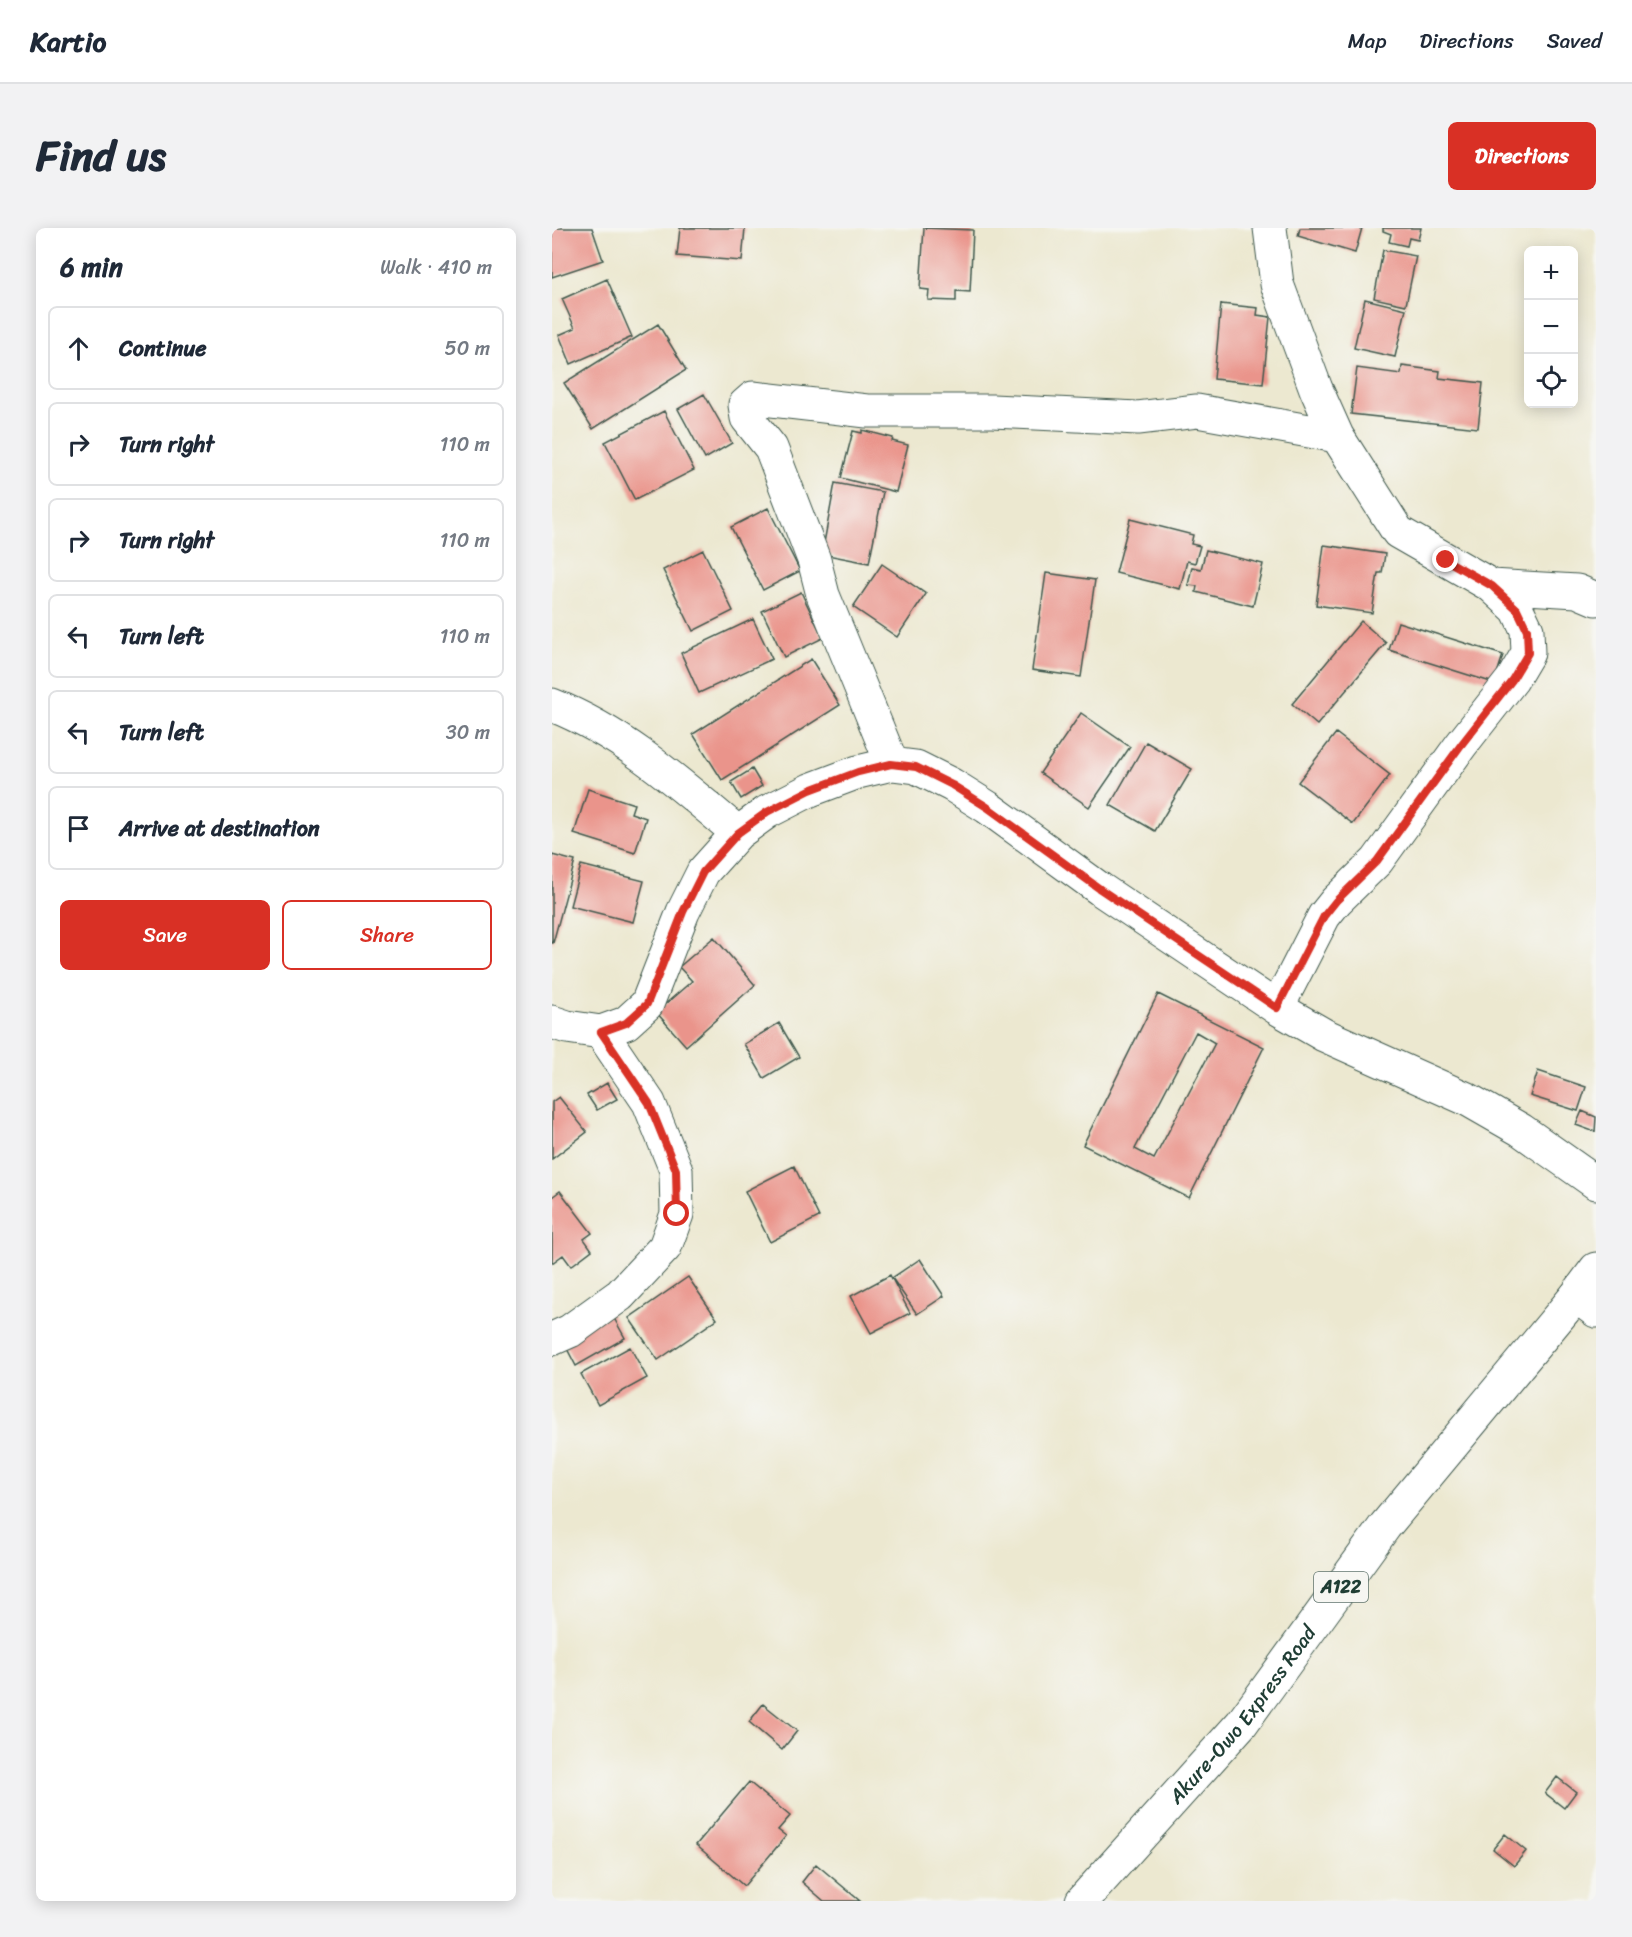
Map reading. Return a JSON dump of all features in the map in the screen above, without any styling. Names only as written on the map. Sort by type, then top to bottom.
[{"type":"main road","points":[[1270,228],[1277,284],[1316,389],[1337,436],[1398,532],[1492,586],[1517,609],[1527,630],[1528,653],[1512,680],[1461,745],[1377,861],[1324,916],[1277,1008]]},
{"type":"main road","points":[[891,764],[824,595],[814,560],[771,448],[747,418],[745,405],[753,398],[867,411],[992,411],[1138,418],[1197,411],[1337,436]]},
{"type":"main road","points":[[1492,586],[1577,591],[1596,599]]},
{"type":"main road","points":[[552,705],[579,716],[635,750],[738,833]]},
{"type":"main road","points":[[552,1022],[567,1027],[601,1032],[626,1023],[647,1004],[683,912],[703,872],[738,833],[767,812],[810,790],[858,772],[891,764],[916,767],[952,785],[987,807],[1100,889],[1277,1008],[1324,1035],[1467,1099],[1521,1130],[1596,1183]]},
{"type":"main road","points":[[552,1339],[570,1331],[620,1295],[665,1247],[677,1214],[676,1170],[649,1103],[601,1032]]},
{"type":"main road","name":"Akure-Owo Express Road","points":[[1082,1901],[1242,1723],[1385,1526],[1586,1303],[1596,1269]]},
{"type":"building","points":[[552,228],[592,228],[603,260],[552,277]]},
{"type":"building","points":[[680,228],[745,228],[742,261],[677,256]]},
{"type":"building","points":[[924,228],[973,230],[970,292],[956,291],[956,301],[928,300],[929,290],[920,289]]},
{"type":"building","points":[[1300,228],[1362,228],[1355,253],[1298,236]]},
{"type":"building","points":[[1383,228],[1421,228],[1418,240],[1409,238],[1407,246],[1389,242],[1391,234],[1383,231]]},
{"type":"building","points":[[1383,250],[1416,256],[1406,305],[1374,298]]},
{"type":"building","points":[[607,279],[632,337],[571,364],[559,335],[575,328],[562,299]]},
{"type":"building","points":[[1365,299],[1406,309],[1395,357],[1354,348]]},
{"type":"building","points":[[1221,304],[1258,308],[1257,315],[1270,317],[1263,384],[1214,379]]},
{"type":"building","points":[[658,324],[686,370],[593,429],[564,383]]},
{"type":"building","points":[[1402,366],[1440,371],[1439,378],[1483,383],[1478,428],[1351,414],[1357,368],[1401,374]]},
{"type":"building","points":[[704,394],[732,443],[705,459],[678,409]]},
{"type":"building","points":[[664,411],[694,470],[635,500],[605,442]]},
{"type":"building","points":[[862,430],[893,438],[892,441],[908,445],[896,492],[841,478],[853,431],[862,433]]},
{"type":"building","points":[[835,483],[883,492],[869,563],[822,554]]},
{"type":"building","points":[[768,508],[800,571],[763,590],[731,527]]},
{"type":"building","points":[[1130,519],[1193,535],[1191,544],[1200,546],[1195,563],[1187,561],[1180,589],[1116,573]]},
{"type":"building","points":[[1324,545],[1385,554],[1382,573],[1378,573],[1372,613],[1316,605]]},
{"type":"building","points":[[703,550],[733,611],[693,631],[663,570]]},
{"type":"building","points":[[1206,550],[1263,564],[1253,606],[1196,592],[1197,586],[1188,585],[1192,567],[1201,569]]},
{"type":"building","points":[[882,564],[926,594],[897,637],[853,607]]},
{"type":"building","points":[[1046,573],[1095,580],[1081,677],[1032,670]]},
{"type":"building","points":[[801,592],[823,638],[784,657],[762,611]]},
{"type":"building","points":[[753,619],[772,659],[699,693],[681,653]]},
{"type":"building","points":[[1361,621],[1386,643],[1317,725],[1292,704]]},
{"type":"building","points":[[1398,622],[1503,655],[1494,683],[1389,650]]},
{"type":"building","points":[[811,659],[840,705],[722,780],[693,734]]},
{"type":"building","points":[[1081,713],[1130,747],[1089,807],[1040,773]]},
{"type":"building","points":[[1336,733],[1390,775],[1353,824],[1298,782]]},
{"type":"building","points":[[1146,742],[1192,769],[1155,831],[1110,805]]},
{"type":"building","points":[[752,769],[762,786],[741,799],[731,782]]},
{"type":"building","points":[[588,789],[634,804],[631,813],[646,818],[635,853],[574,834]]},
{"type":"building","points":[[552,855],[575,861],[553,943],[552,943]]},
{"type":"building","points":[[581,865],[644,881],[633,922],[570,906]]},
{"type":"building","points":[[714,937],[755,985],[686,1046],[656,1012],[692,981],[679,967]]},
{"type":"building","points":[[1158,994],[1264,1047],[1189,1198],[1083,1145]],"holes":[[[1196,1032],[1215,1043],[1154,1159],[1135,1149]]]},
{"type":"building","points":[[779,1023],[799,1057],[764,1078],[744,1044]]},
{"type":"building","points":[[1538,1071],[1586,1087],[1578,1111],[1530,1096]]},
{"type":"building","points":[[607,1083],[617,1099],[597,1110],[587,1095]]},
{"type":"building","points":[[559,1097],[587,1132],[552,1159],[552,1102]]},
{"type":"building","points":[[1582,1111],[1596,1117],[1595,1132],[1576,1125]]},
{"type":"building","points":[[794,1166],[819,1217],[770,1242],[745,1191]]},
{"type":"building","points":[[560,1191],[592,1233],[584,1239],[592,1250],[571,1266],[563,1255],[552,1263],[552,1197]]},
{"type":"building","points":[[920,1259],[944,1296],[917,1314],[892,1278]]},
{"type":"building","points":[[890,1275],[910,1313],[871,1333],[851,1296]]},
{"type":"building","points":[[688,1277],[717,1319],[658,1360],[629,1318]]},
{"type":"building","points":[[610,1311],[625,1338],[576,1366],[562,1339]]},
{"type":"building","points":[[630,1347],[647,1378],[598,1405],[581,1374]]},
{"type":"building","points":[[763,1704],[797,1731],[782,1750],[749,1722]]},
{"type":"building","points":[[1557,1777],[1576,1792],[1564,1808],[1545,1793]]},
{"type":"building","points":[[749,1782],[790,1816],[778,1830],[786,1836],[744,1886],[696,1845]]},
{"type":"building","points":[[1505,1834],[1526,1851],[1514,1866],[1493,1849]]},
{"type":"building","points":[[816,1864],[860,1901],[824,1901],[802,1882]]},
{"type":"route","points":[[677,1214],[676,1170],[649,1103],[601,1032],[626,1023],[647,1004],[683,912],[703,872],[738,833],[767,812],[810,790],[858,772],[891,764],[916,767],[952,785],[987,807],[1100,889],[1277,1008],[1324,916],[1377,861],[1461,745],[1512,680],[1528,653],[1527,630],[1517,609],[1492,586],[1446,560]]}]
